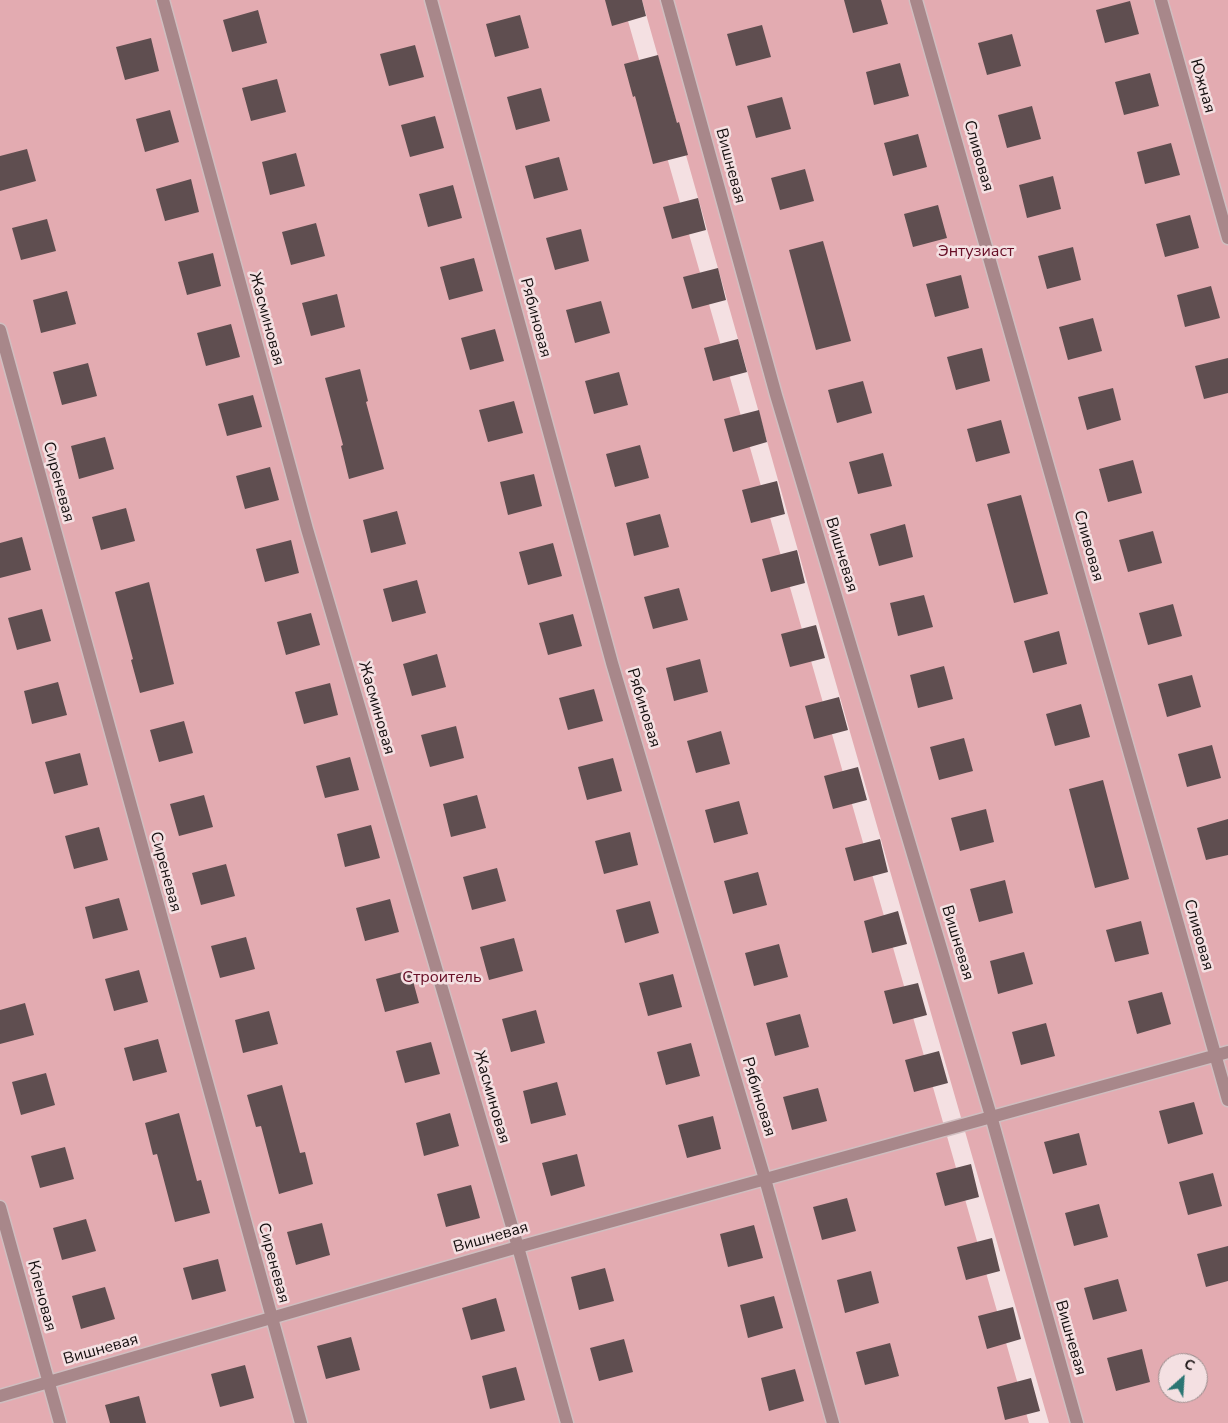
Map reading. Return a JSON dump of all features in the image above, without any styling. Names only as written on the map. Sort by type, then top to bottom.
[{"type":"street","name":"Жасминовая","points":[[162,0],[307,528],[518,1247],[567,1423]]},
{"type":"street","name":"Рябиновая","points":[[431,0],[612,663],[765,1179],[833,1423]]},
{"type":"street","name":"Вишневая","points":[[668,0],[779,404],[991,1116],[1077,1423]]},
{"type":"street","name":"Сливовая","points":[[916,0],[1222,1054],[1228,1100]]},
{"type":"street","name":"Южная","points":[[1160,0],[1228,238]]},
{"type":"street","name":"Сиреневая","points":[[0,330],[300,1423]]},
{"type":"street","name":"Вишневая","points":[[0,1396],[518,1247],[1222,1054]]},
{"type":"street","name":"Кленовая","points":[[0,1207],[60,1423]]},
{"type":"green space","name":"Строитель","points":[[0,0],[622,0],[1029,1423],[0,1423]]},
{"type":"green space","name":"Энтузиаст","points":[[642,0],[1228,0],[1228,1423],[1049,1423],[816,614]]},
{"type":"building","points":[[605,0],[642,0],[646,16],[612,26]]},
{"type":"building","points":[[844,0],[881,0],[888,24],[853,33]]},
{"type":"building","points":[[1130,1],[1139,34],[1105,43],[1096,10]]},
{"type":"building","points":[[258,10],[267,43],[232,52],[223,20]]},
{"type":"building","points":[[520,15],[529,48],[495,57],[486,24]]},
{"type":"building","points":[[762,25],[771,57],[736,66],[727,34]]},
{"type":"building","points":[[1012,34],[1021,66],[987,75],[978,43]]},
{"type":"building","points":[[151,38],[159,71],[125,80],[116,47]]},
{"type":"building","points":[[415,45],[424,77],[389,86],[380,54]]},
{"type":"building","points":[[658,55],[688,155],[653,164],[635,96],[633,97],[624,64]]},
{"type":"building","points":[[900,63],[909,96],[874,105],[866,72]]},
{"type":"building","points":[[1150,73],[1159,106],[1124,115],[1115,82]]},
{"type":"building","points":[[277,79],[286,112],[251,121],[242,88]]},
{"type":"building","points":[[541,88],[550,121],[516,130],[507,97]]},
{"type":"building","points":[[782,97],[791,129],[756,138],[747,106]]},
{"type":"building","points":[[1032,106],[1041,139],[1007,148],[998,115]]},
{"type":"building","points":[[170,110],[179,142],[145,152],[136,119]]},
{"type":"building","points":[[435,116],[444,148],[410,157],[401,125]]},
{"type":"building","points":[[918,134],[927,167],[893,176],[884,143]]},
{"type":"building","points":[[1171,143],[1180,175],[1145,184],[1137,152]]},
{"type":"building","points":[[27,149],[36,181],[0,191],[0,156]]},
{"type":"building","points":[[296,153],[305,186],[270,195],[262,162]]},
{"type":"building","points":[[559,157],[568,190],[534,199],[525,166]]},
{"type":"building","points":[[805,169],[814,201],[780,210],[771,178]]},
{"type":"building","points":[[1053,176],[1061,209],[1027,218],[1019,185]]},
{"type":"building","points":[[191,179],[199,212],[165,221],[156,189]]},
{"type":"building","points":[[453,185],[462,218],[428,227],[419,194]]},
{"type":"building","points":[[698,198],[706,230],[672,239],[663,207]]},
{"type":"building","points":[[938,205],[947,238],[913,247],[904,214]]},
{"type":"building","points":[[1190,215],[1199,248],[1165,257],[1156,224]]},
{"type":"building","points":[[47,219],[56,251],[21,260],[12,228]]},
{"type":"building","points":[[316,223],[325,256],[291,265],[282,232]]},
{"type":"building","points":[[581,229],[589,261],[555,270],[546,238]]},
{"type":"building","points":[[823,241],[851,341],[816,350],[789,250]]},
{"type":"building","points":[[1073,247],[1081,280],[1047,289],[1038,256]]},
{"type":"building","points":[[213,253],[221,286],[187,295],[178,262]]},
{"type":"building","points":[[474,258],[483,291],[449,300],[440,267]]},
{"type":"building","points":[[718,268],[726,300],[692,309],[683,277]]},
{"type":"building","points":[[961,275],[969,308],[935,317],[926,284]]},
{"type":"building","points":[[1211,286],[1220,318],[1185,327],[1177,295]]},
{"type":"building","points":[[67,291],[76,324],[41,333],[33,300]]},
{"type":"building","points":[[337,294],[345,327],[311,336],[302,303]]},
{"type":"building","points":[[601,301],[610,333],[575,343],[566,310]]},
{"type":"building","points":[[1093,318],[1102,351],[1068,360],[1059,327]]},
{"type":"building","points":[[231,324],[240,357],[206,366],[197,333]]},
{"type":"building","points":[[495,329],[504,361],[470,370],[461,338]]},
{"type":"building","points":[[738,339],[747,372],[713,381],[704,348]]},
{"type":"building","points":[[982,348],[990,381],[956,390],[947,357]]},
{"type":"building","points":[[1228,358],[1228,393],[1204,399],[1195,366]]},
{"type":"building","points":[[88,363],[97,396],[62,405],[53,372]]},
{"type":"building","points":[[360,369],[368,401],[366,402],[384,469],[349,479],[341,446],[343,445],[325,378]]},
{"type":"building","points":[[619,372],[628,405],[594,414],[585,381]]},
{"type":"building","points":[[863,381],[872,413],[837,423],[828,390]]},
{"type":"building","points":[[1113,388],[1121,420],[1087,430],[1078,397]]},
{"type":"building","points":[[253,395],[262,427],[227,436],[218,404]]},
{"type":"building","points":[[514,401],[523,433],[488,442],[479,410]]},
{"type":"building","points":[[759,410],[767,442],[733,452],[724,419]]},
{"type":"building","points":[[1001,420],[1010,453],[976,462],[967,429]]},
{"type":"building","points":[[105,437],[114,469],[79,479],[71,446]]},
{"type":"building","points":[[640,445],[649,478],[615,487],[606,454]]},
{"type":"building","points":[[883,453],[892,486],[858,494],[849,462]]},
{"type":"building","points":[[1133,460],[1142,493],[1108,502],[1099,469]]},
{"type":"building","points":[[270,467],[279,500],[245,509],[236,476]]},
{"type":"building","points":[[534,474],[542,506],[508,515],[500,482]]},
{"type":"building","points":[[777,481],[785,514],[751,523],[742,490]]},
{"type":"building","points":[[1021,495],[1048,594],[1014,603],[987,504]]},
{"type":"building","points":[[126,508],[135,541],[101,550],[92,517]]},
{"type":"building","points":[[397,511],[406,544],[371,553],[363,520]]},
{"type":"building","points":[[660,514],[669,547],[634,556],[626,523]]},
{"type":"building","points":[[905,524],[913,557],[879,566],[870,534]]},
{"type":"building","points":[[1153,531],[1162,563],[1128,572],[1119,540]]},
{"type":"building","points":[[22,537],[31,570],[0,578],[0,543]]},
{"type":"building","points":[[291,540],[299,573],[265,582],[256,549]]},
{"type":"building","points":[[553,543],[562,576],[528,585],[519,552]]},
{"type":"building","points":[[797,550],[805,583],[771,592],[762,559]]},
{"type":"building","points":[[417,580],[426,613],[392,622],[383,589]]},
{"type":"building","points":[[149,582],[174,684],[140,693],[115,592]]},
{"type":"building","points":[[679,588],[688,620],[653,629],[644,597]]},
{"type":"building","points":[[924,595],[933,627],[898,636],[890,603]]},
{"type":"building","points":[[1173,604],[1182,636],[1148,645],[1139,613]]},
{"type":"building","points":[[42,609],[51,641],[17,650],[8,618]]},
{"type":"building","points":[[311,613],[320,645],[286,655],[277,622]]},
{"type":"building","points":[[573,614],[582,646],[548,655],[539,623]]},
{"type":"building","points":[[816,625],[825,658],[790,667],[781,634]]},
{"type":"building","points":[[1059,631],[1067,664],[1033,673],[1024,641]]},
{"type":"building","points":[[437,654],[446,687],[412,696],[403,664]]},
{"type":"building","points":[[700,659],[708,692],[674,701],[666,668]]},
{"type":"building","points":[[944,666],[953,699],[918,708],[910,675]]},
{"type":"building","points":[[1192,675],[1201,707],[1167,717],[1158,684]]},
{"type":"building","points":[[58,682],[67,715],[32,724],[24,691]]},
{"type":"building","points":[[330,683],[338,715],[304,724],[295,692]]},
{"type":"building","points":[[594,689],[603,721],[568,730],[559,698]]},
{"type":"building","points":[[839,697],[848,730],[814,739],[805,706]]},
{"type":"building","points":[[1081,704],[1090,737],[1055,746],[1046,714]]},
{"type":"building","points":[[184,721],[193,753],[159,762],[150,730]]},
{"type":"building","points":[[456,726],[464,758],[430,767],[421,735]]},
{"type":"building","points":[[721,731],[730,764],[696,773],[687,741]]},
{"type":"building","points":[[964,738],[973,771],[939,780],[930,747]]},
{"type":"building","points":[[1212,745],[1221,778],[1187,787],[1178,754]]},
{"type":"building","points":[[80,753],[88,785],[54,794],[45,762]]},
{"type":"building","points":[[350,757],[359,790],[325,798],[316,766]]},
{"type":"building","points":[[613,758],[622,791],[587,800],[578,767]]},
{"type":"building","points":[[858,767],[867,800],[833,809],[824,776]]},
{"type":"building","points":[[1103,780],[1129,879],[1095,888],[1069,789]]},
{"type":"building","points":[[204,795],[213,827],[179,836],[170,804]]},
{"type":"building","points":[[477,795],[486,828],[451,837],[443,804]]},
{"type":"building","points":[[739,801],[748,834],[714,843],[705,810]]},
{"type":"building","points":[[986,809],[994,842],[960,851],[951,818]]},
{"type":"building","points":[[1228,819],[1228,855],[1206,860],[1197,828]]},
{"type":"building","points":[[371,825],[380,858],[345,867],[337,834]]},
{"type":"building","points":[[99,827],[108,860],[74,869],[65,836]]},
{"type":"building","points":[[630,832],[638,865],[604,874],[595,841]]},
{"type":"building","points":[[880,839],[888,872],[854,881],[845,848]]},
{"type":"building","points":[[226,864],[235,896],[201,905],[192,873]]},
{"type":"building","points":[[497,868],[506,901],[472,910],[463,877]]},
{"type":"building","points":[[758,872],[767,905],[733,914],[724,881]]},
{"type":"building","points":[[1005,880],[1013,913],[979,922],[970,889]]},
{"type":"building","points":[[119,898],[128,930],[93,939],[85,907]]},
{"type":"building","points":[[390,899],[399,932],[365,941],[356,908]]},
{"type":"building","points":[[650,901],[659,933],[625,943],[616,910]]},
{"type":"building","points":[[898,911],[907,944],[872,953],[864,921]]},
{"type":"building","points":[[1141,921],[1149,954],[1115,962],[1106,930]]},
{"type":"building","points":[[246,937],[255,969],[220,978],[211,946]]},
{"type":"building","points":[[514,938],[523,971],[489,980],[480,947]]},
{"type":"building","points":[[779,944],[788,977],[754,986],[745,953]]},
{"type":"building","points":[[1024,952],[1033,984],[998,994],[990,961]]},
{"type":"building","points":[[139,970],[148,1002],[114,1011],[105,979]]},
{"type":"building","points":[[410,970],[419,1003],[385,1012],[376,979]]},
{"type":"building","points":[[673,974],[682,1007],[648,1016],[639,983]]},
{"type":"building","points":[[918,983],[927,1015],[893,1024],[884,991]]},
{"type":"building","points":[[1162,992],[1171,1024],[1137,1034],[1128,1001]]},
{"type":"building","points":[[25,1003],[34,1035],[0,1044],[0,1010]]},
{"type":"building","points":[[536,1010],[545,1043],[511,1052],[502,1019]]},
{"type":"building","points":[[269,1011],[278,1044],[243,1053],[235,1020]]},
{"type":"building","points":[[800,1014],[809,1047],[775,1056],[766,1023]]},
{"type":"building","points":[[1046,1023],[1055,1056],[1021,1065],[1012,1032]]},
{"type":"building","points":[[158,1039],[167,1072],[133,1081],[124,1048]]},
{"type":"building","points":[[431,1042],[440,1074],[405,1083],[396,1051]]},
{"type":"building","points":[[691,1043],[700,1076],[666,1085],[657,1052]]},
{"type":"building","points":[[939,1051],[948,1083],[914,1092],[905,1060]]},
{"type":"building","points":[[46,1073],[55,1105],[21,1115],[12,1082]]},
{"type":"building","points":[[557,1082],[566,1115],[531,1124],[523,1091]]},
{"type":"building","points":[[282,1085],[300,1153],[305,1152],[313,1184],[279,1194],[261,1126],[256,1127],[247,1095]]},
{"type":"building","points":[[818,1088],[827,1121],[792,1130],[783,1097]]},
{"type":"building","points":[[1194,1102],[1203,1134],[1168,1144],[1159,1111]]},
{"type":"building","points":[[179,1113],[197,1181],[201,1180],[210,1213],[175,1222],[157,1154],[153,1155],[145,1123]]},
{"type":"building","points":[[450,1113],[459,1146],[424,1156],[416,1123]]},
{"type":"building","points":[[713,1116],[721,1149],[687,1158],[678,1125]]},
{"type":"building","points":[[1079,1133],[1087,1165],[1053,1174],[1044,1142]]},
{"type":"building","points":[[65,1147],[74,1179],[40,1188],[31,1156]]},
{"type":"building","points":[[577,1154],[585,1186],[551,1196],[542,1163]]},
{"type":"building","points":[[971,1164],[979,1197],[945,1206],[936,1173]]},
{"type":"building","points":[[1213,1173],[1222,1206],[1188,1215],[1179,1182]]},
{"type":"building","points":[[471,1185],[480,1218],[446,1227],[437,1194]]},
{"type":"building","points":[[847,1198],[856,1231],[822,1240],[813,1207]]},
{"type":"building","points":[[1099,1204],[1108,1237],[1074,1246],[1065,1213]]},
{"type":"building","points":[[86,1219],[96,1251],[62,1260],[53,1228]]},
{"type":"building","points":[[322,1223],[330,1255],[296,1265],[287,1232]]},
{"type":"building","points":[[754,1225],[763,1258],[728,1267],[720,1234]]},
{"type":"building","points":[[992,1238],[1000,1271],[966,1280],[957,1247]]},
{"type":"building","points":[[1228,1246],[1228,1281],[1206,1287],[1197,1254]]},
{"type":"building","points":[[218,1259],[226,1291],[192,1300],[183,1268]]},
{"type":"building","points":[[605,1268],[614,1301],[579,1310],[571,1277]]},
{"type":"building","points":[[871,1271],[879,1303],[845,1313],[837,1280]]},
{"type":"building","points":[[1118,1279],[1127,1311],[1093,1320],[1084,1288]]},
{"type":"building","points":[[105,1287],[115,1319],[81,1329],[72,1296]]},
{"type":"building","points":[[774,1296],[783,1328],[748,1338],[740,1305]]},
{"type":"building","points":[[496,1298],[505,1331],[471,1340],[462,1308]]},
{"type":"building","points":[[1013,1307],[1021,1339],[987,1349],[978,1316]]},
{"type":"building","points":[[351,1337],[360,1370],[326,1379],[317,1346]]},
{"type":"building","points":[[624,1339],[633,1372],[599,1381],[590,1348]]},
{"type":"building","points":[[890,1343],[899,1376],[865,1385],[856,1352]]},
{"type":"building","points":[[1142,1349],[1150,1382],[1116,1391],[1107,1358]]},
{"type":"building","points":[[245,1365],[254,1398],[220,1407],[211,1374]]},
{"type":"building","points":[[516,1367],[525,1400],[490,1409],[482,1376]]},
{"type":"building","points":[[795,1369],[804,1401],[769,1411],[761,1378]]},
{"type":"building","points":[[1031,1378],[1040,1411],[1005,1420],[997,1387]]},
{"type":"building","points":[[139,1396],[146,1423],[110,1423],[105,1405]]}]
